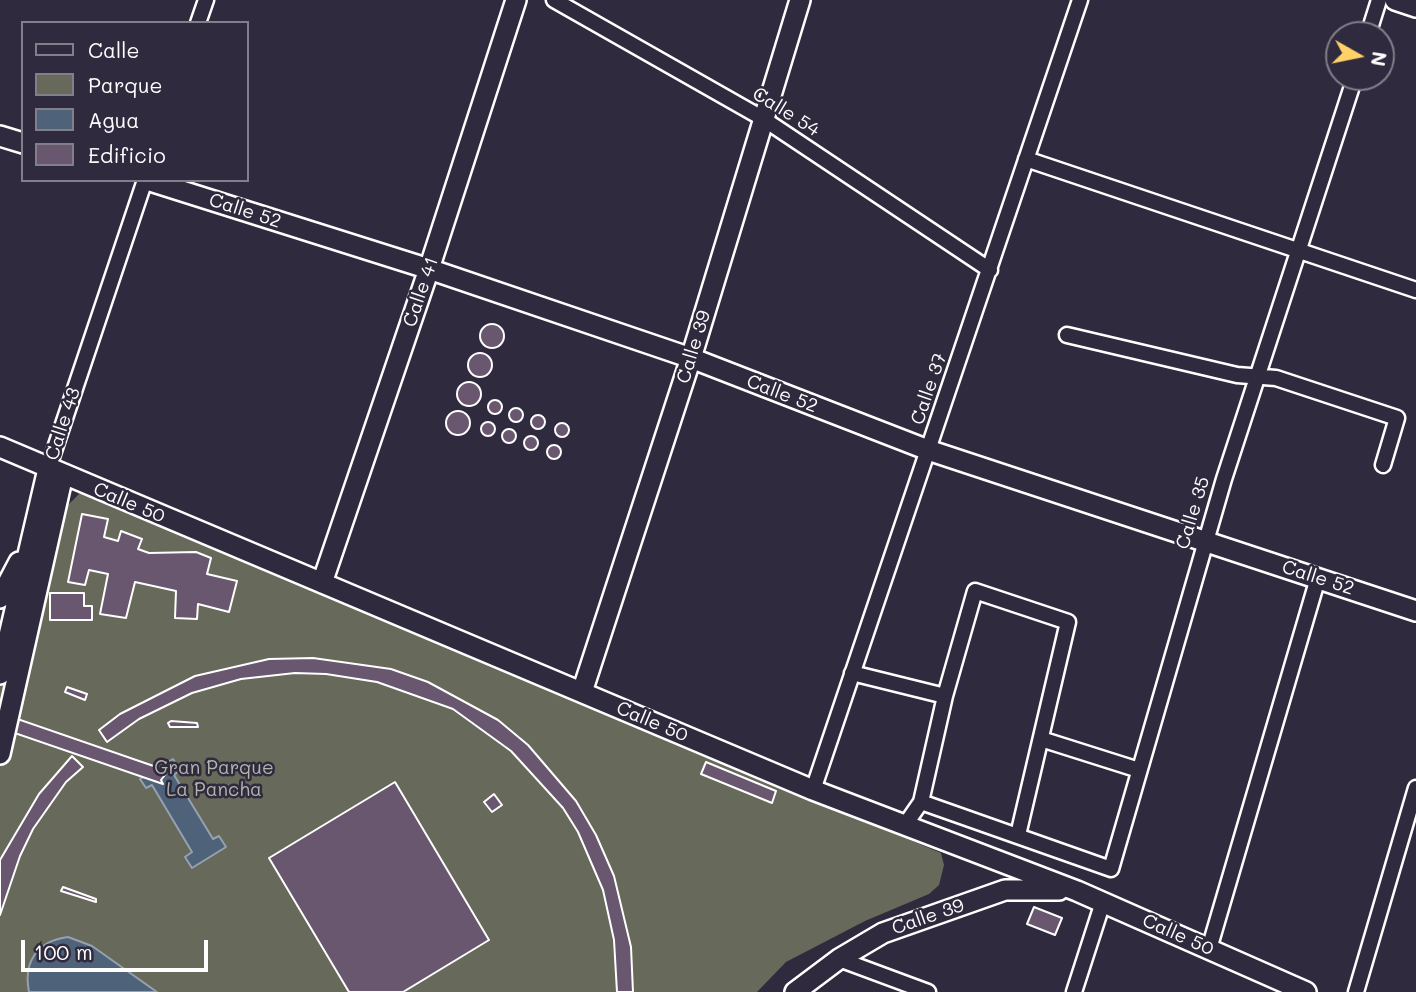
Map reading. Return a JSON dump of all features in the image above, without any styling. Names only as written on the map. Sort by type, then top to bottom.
[{"type":"main road","name":"Calle 41","points":[[322,583],[429,270],[516,0]]},
{"type":"main road","name":"Calle 39","points":[[582,692],[691,358],[800,0]]},
{"type":"main road","points":[[1395,0],[1416,7]]},
{"type":"main road","points":[[0,136],[21,142]]},
{"type":"main road","name":"Calle 52","points":[[152,182],[429,270],[691,358],[928,450],[1416,611]]},
{"type":"main road","name":"Calle 50","points":[[0,447],[813,790],[1077,891],[1306,992]]},
{"type":"main road","name":"Calle 43","points":[[0,754],[6,661],[32,538],[56,472]]},
{"type":"main road","name":"Calle 43","points":[[6,661],[56,472]]},
{"type":"main road","points":[[0,598],[32,538]]},
{"type":"main road","name":"Calle 39","points":[[795,992],[839,959],[883,933],[1004,890],[1077,891]]},
{"type":"street","points":[[199,21],[206,0]]},
{"type":"street","name":"Calle 54","points":[[554,0],[762,118],[990,270]]},
{"type":"street","name":"Calle 37","points":[[813,790],[1080,0]]},
{"type":"street","points":[[1372,21],[1379,0]]},
{"type":"street","name":"Calle 35","points":[[1017,835],[1111,869],[1255,377],[1350,91]]},
{"type":"street","points":[[1026,159],[1416,290]]},
{"type":"street","name":"Calle 43","points":[[56,472],[145,182]]},
{"type":"street","points":[[1067,335],[1237,376],[1276,379],[1397,418],[1383,465]]},
{"type":"street","points":[[1209,949],[1318,578]]},
{"type":"street","points":[[905,825],[921,802],[945,696],[975,591],[1068,622],[1017,835],[921,802]]},
{"type":"street","points":[[852,673],[945,696]]},
{"type":"street","points":[[1041,739],[1139,770]]},
{"type":"street","points":[[1356,992],[1416,788]]},
{"type":"street","points":[[1074,992],[1103,902]]},
{"type":"street","points":[[839,959],[928,992]]},
{"type":"green space","name":"Gran Parque La Pancha","points":[[80,493],[623,717],[623,720],[941,853],[944,865],[939,885],[929,894],[865,921],[786,962],[757,992],[0,992],[0,659],[65,508]]},
{"type":"water","points":[[173,759],[180,770],[174,775],[213,839],[219,836],[226,847],[192,868],[185,857],[192,852],[152,785],[146,788],[140,779]]},
{"type":"water","points":[[68,937],[92,946],[157,992],[29,992],[28,971],[35,955],[48,943]]},
{"type":"building","points":[[492,324],[500,328],[504,336],[500,344],[492,348],[484,344],[480,336],[484,328]]},
{"type":"building","points":[[480,353],[488,357],[492,365],[488,373],[480,377],[472,373],[468,365],[472,357]]},
{"type":"building","points":[[469,382],[477,386],[481,394],[477,402],[469,406],[461,402],[457,394],[461,386]]},
{"type":"building","points":[[492,400],[498,400],[502,407],[498,414],[492,414],[488,410],[488,404]]},
{"type":"building","points":[[513,408],[519,408],[523,415],[519,422],[513,422],[509,418],[509,412]]},
{"type":"building","points":[[458,411],[466,415],[470,423],[466,431],[458,435],[450,431],[446,423],[450,415]]},
{"type":"building","points":[[535,415],[541,415],[545,422],[541,429],[535,429],[531,425],[531,419]]},
{"type":"building","points":[[485,422],[491,422],[495,429],[491,436],[485,436],[481,432],[481,426]]},
{"type":"building","points":[[559,423],[565,423],[569,430],[565,437],[559,437],[555,433],[555,427]]},
{"type":"building","points":[[506,429],[512,429],[516,436],[512,443],[506,443],[502,439],[502,433]]},
{"type":"building","points":[[528,436],[534,436],[538,443],[534,450],[528,450],[524,446],[524,440]]},
{"type":"building","points":[[551,445],[557,445],[561,452],[557,459],[551,459],[547,455],[547,449]]},
{"type":"building","points":[[82,514],[108,519],[104,537],[118,541],[121,531],[142,539],[138,549],[149,553],[196,552],[211,558],[207,574],[237,581],[229,612],[198,604],[197,619],[175,618],[176,591],[135,582],[126,618],[100,614],[108,574],[89,570],[85,585],[68,582]]},
{"type":"building","points":[[50,593],[84,593],[84,606],[92,606],[92,620],[50,620]]},
{"type":"building","points":[[313,658],[391,669],[428,682],[498,720],[528,745],[576,801],[596,835],[614,876],[631,947],[633,992],[617,992],[614,940],[603,890],[578,832],[563,808],[511,751],[453,709],[377,682],[326,674],[295,673],[241,679],[192,693],[139,719],[107,742],[99,730],[120,714],[195,676],[269,659]]},
{"type":"building","points":[[67,687],[87,694],[85,700],[65,692]]},
{"type":"building","points":[[0,713],[168,771],[161,780],[163,784],[0,728]]},
{"type":"building","points":[[168,723],[197,723],[198,727],[170,727]]},
{"type":"building","points":[[72,756],[83,767],[66,782],[33,829],[20,856],[0,915],[0,860],[39,794]]},
{"type":"building","points":[[706,762],[776,791],[772,803],[701,774]]},
{"type":"building","points":[[395,782],[489,940],[403,992],[349,992],[269,858]]},
{"type":"building","points":[[494,794],[502,805],[492,812],[484,802]]},
{"type":"building","points":[[63,887],[96,899],[96,902],[61,891]]},
{"type":"building","points":[[1034,907],[1062,918],[1055,935],[1027,924]]}]
